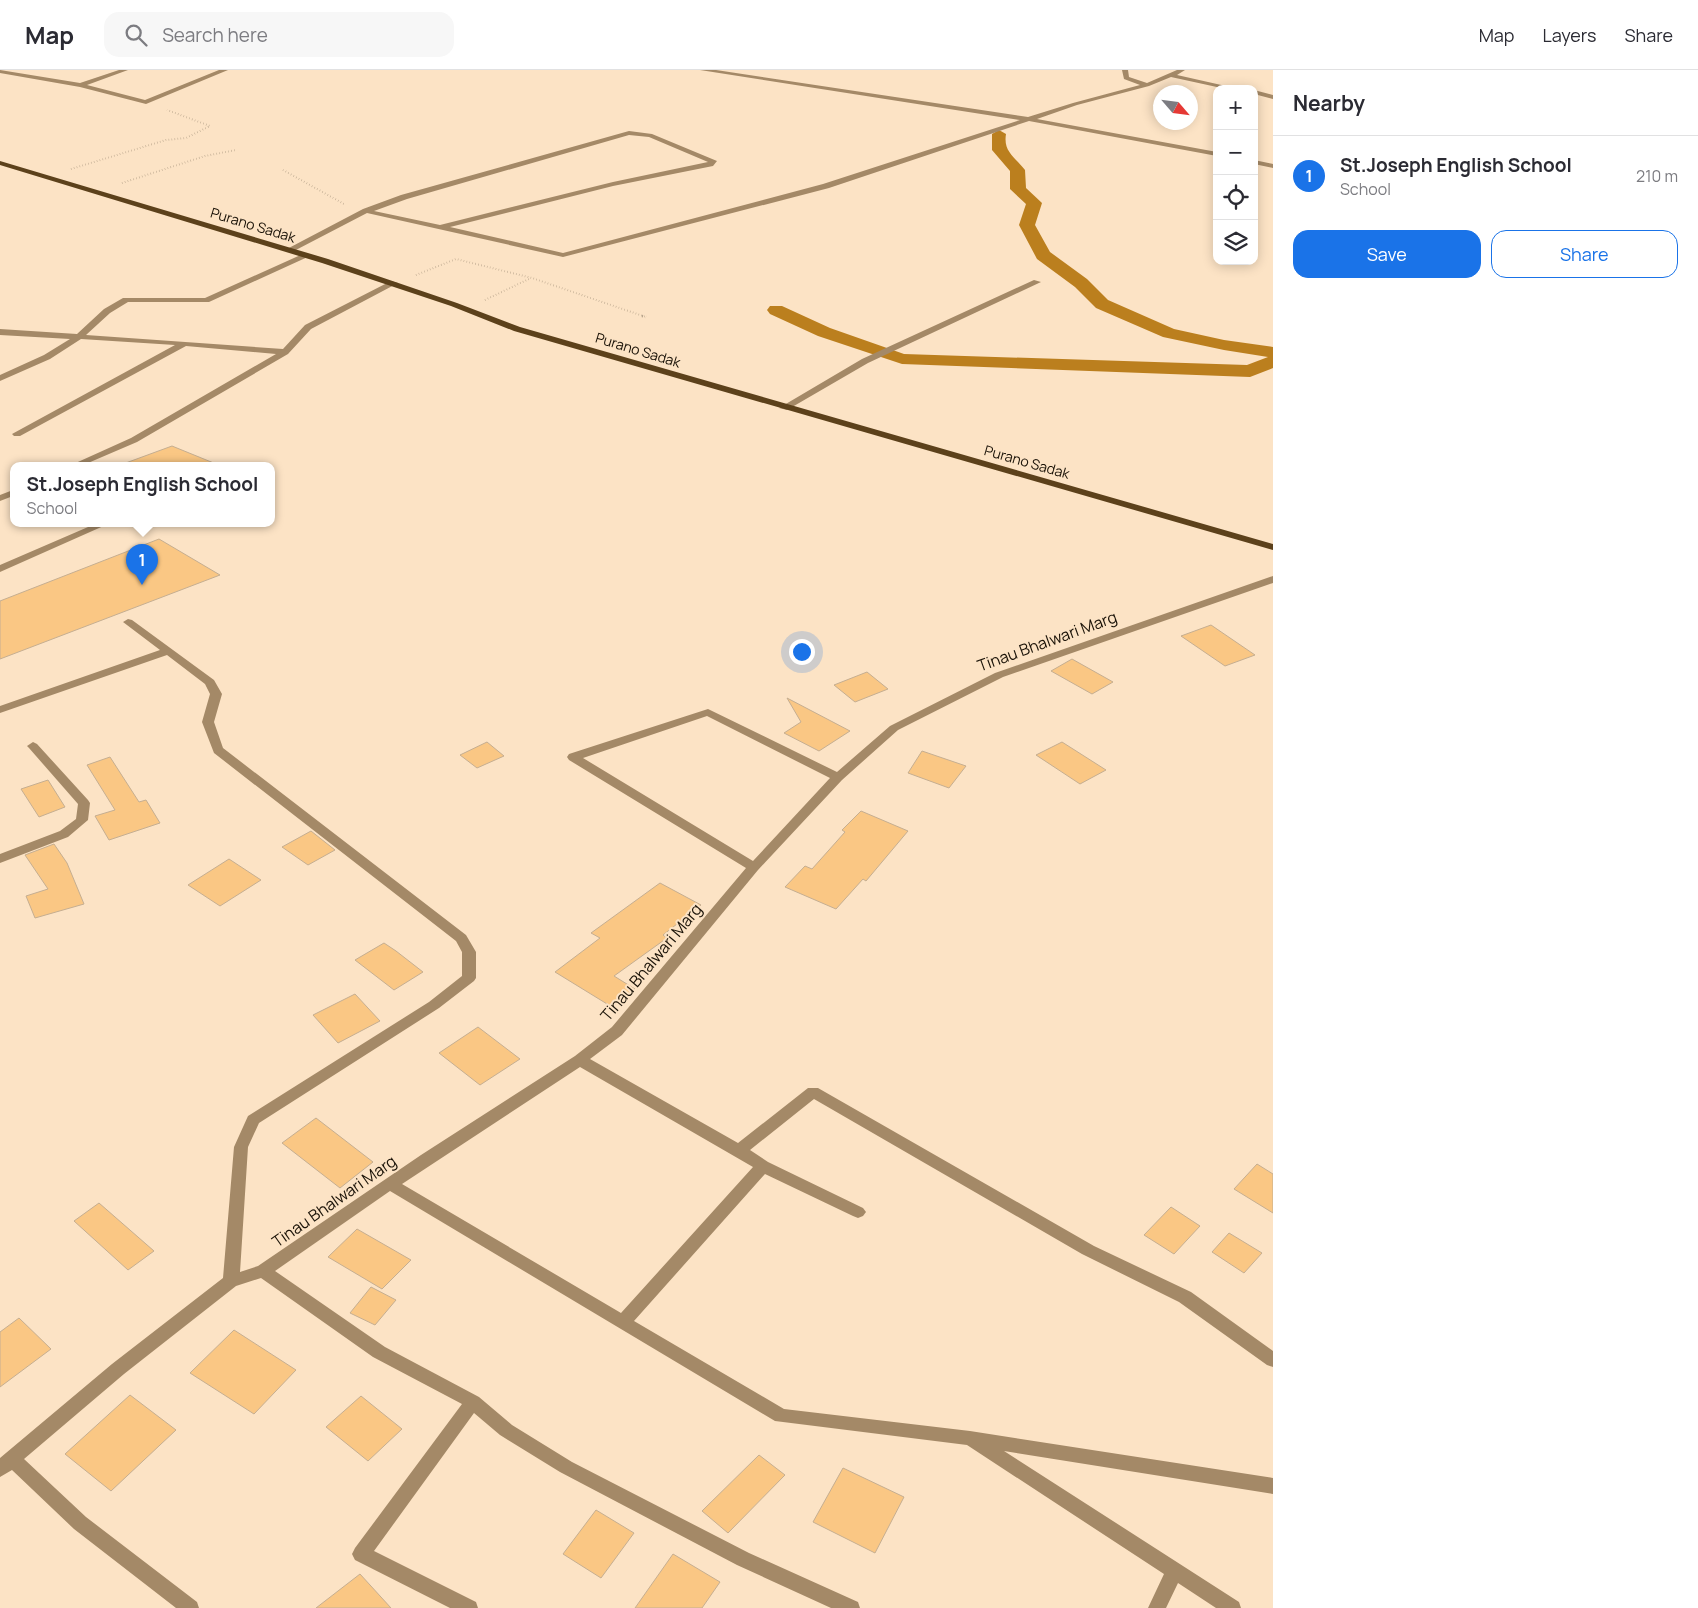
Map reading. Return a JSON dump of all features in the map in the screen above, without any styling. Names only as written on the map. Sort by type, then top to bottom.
[{"type":"main road","name":"Purano Sadak","points":[[0,162],[394,283],[516,329],[784,408],[1273,547]]},
{"type":"street","points":[[13,73],[22,70]]},
{"type":"street","points":[[80,86],[126,70]]},
{"type":"street","points":[[0,71],[80,86],[146,102],[225,70]]},
{"type":"street","points":[[703,70],[1033,120],[1213,153]]},
{"type":"street","points":[[1125,70],[1126,78],[1147,85]]},
{"type":"street","points":[[366,211],[563,255],[826,186],[1033,120],[1075,104],[1147,85],[1182,70]]},
{"type":"street","points":[[1170,75],[1217,85]]},
{"type":"street","points":[[1258,93],[1273,97]]},
{"type":"street","points":[[289,250],[366,211],[431,188],[630,133],[650,135],[713,161],[710,164],[613,184],[440,227]]},
{"type":"street","points":[[1258,163],[1273,166]]},
{"type":"street","points":[[0,378],[47,358],[80,336],[107,312],[126,300],[206,300],[308,256]]},
{"type":"street","points":[[784,408],[865,361],[1037,282]]},
{"type":"street","points":[[83,462],[134,440],[285,352],[308,327],[394,283]]},
{"type":"street","points":[[0,332],[185,343],[285,352]]},
{"type":"street","points":[[17,434],[185,343]]},
{"type":"street","points":[[0,569],[97,527]]},
{"type":"street","name":"Tinau Bhalwari Marg","points":[[6,1464],[118,1369],[231,1282],[263,1271],[390,1184],[580,1060],[617,1031],[754,867],[838,777],[894,728],[999,675],[1273,579]]},
{"type":"street","points":[[128,622],[166,652],[210,682],[216,694],[208,722],[218,750],[461,938],[468,952],[469,978],[434,1006],[253,1120],[241,1147],[231,1282]]},
{"type":"street","points":[[0,710],[166,652]]},
{"type":"street","points":[[754,867],[573,757],[708,712],[838,777]]},
{"type":"street","points":[[0,859],[64,834],[82,820],[84,803],[33,746]]},
{"type":"street","points":[[580,1060],[739,1150],[763,1166],[858,1212]]},
{"type":"street","points":[[739,1150],[813,1092],[1088,1250],[1185,1297],[1273,1360]]},
{"type":"street","points":[[623,1322],[763,1166]]},
{"type":"street","points":[[390,1184],[781,1416],[970,1438],[1273,1486]]},
{"type":"street","points":[[263,1271],[379,1352],[472,1402],[506,1430],[566,1467],[743,1559],[851,1608]]},
{"type":"street","points":[[470,1608],[361,1554],[472,1402]]},
{"type":"street","points":[[970,1438],[1232,1608]]},
{"type":"street","points":[[6,1464],[190,1608]]},
{"type":"street","points":[[1157,1608],[1174,1572]]},
{"type":"path","points":[[45,177],[166,140],[186,138],[210,126],[146,102]]},
{"type":"path","points":[[93,192],[205,156],[236,150]]},
{"type":"path","points":[[283,170],[337,202],[366,211]]},
{"type":"path","points":[[394,283],[456,259],[532,278],[646,317]]},
{"type":"path","points":[[466,309],[532,278]]},
{"type":"building","points":[[172,446],[211,462],[128,462]]},
{"type":"building","points":[[159,539],[220,575],[0,659],[0,601]]},
{"type":"building","points":[[1211,625],[1255,655],[1225,666],[1181,636]]},
{"type":"building","points":[[1072,659],[1113,682],[1092,694],[1051,671]]},
{"type":"building","points":[[867,672],[888,689],[855,702],[834,685]]},
{"type":"building","points":[[787,698],[850,731],[819,751],[784,733],[801,722]]},
{"type":"building","points":[[487,742],[504,756],[477,768],[460,755]]},
{"type":"building","points":[[1062,742],[1106,770],[1080,784],[1036,755]]},
{"type":"building","points":[[922,751],[966,766],[949,788],[908,773]]},
{"type":"building","points":[[110,757],[139,802],[146,800],[160,823],[109,840],[95,816],[115,810],[87,765]]},
{"type":"building","points":[[48,780],[65,807],[39,817],[21,789]]},
{"type":"building","points":[[861,811],[908,831],[866,881],[863,879],[836,909],[785,887],[805,866],[812,869],[845,832],[842,830]]},
{"type":"building","points":[[311,831],[335,850],[308,865],[282,847]]},
{"type":"building","points":[[54,844],[67,863],[84,904],[35,918],[26,896],[48,889],[25,855]]},
{"type":"building","points":[[229,859],[261,880],[220,906],[188,885]]},
{"type":"building","points":[[660,883],[701,905],[663,935],[667,938],[614,976],[635,989],[612,1007],[555,972],[600,938],[591,933]]},
{"type":"building","points":[[384,943],[423,972],[394,990],[355,960]]},
{"type":"building","points":[[355,994],[380,1021],[338,1043],[313,1015]]},
{"type":"building","points":[[478,1027],[520,1059],[480,1085],[439,1053]]},
{"type":"building","points":[[316,1118],[373,1162],[340,1188],[282,1143]]},
{"type":"building","points":[[1257,1164],[1273,1174],[1273,1213],[1234,1189]]},
{"type":"building","points":[[99,1203],[154,1251],[128,1270],[74,1221]]},
{"type":"building","points":[[1171,1207],[1200,1226],[1174,1254],[1144,1235]]},
{"type":"building","points":[[357,1229],[411,1260],[382,1289],[328,1257]]},
{"type":"building","points":[[1229,1233],[1262,1253],[1244,1273],[1212,1252]]},
{"type":"building","points":[[371,1287],[396,1300],[375,1325],[350,1313]]},
{"type":"building","points":[[19,1318],[51,1349],[0,1387],[0,1332]]},
{"type":"building","points":[[234,1330],[296,1370],[254,1414],[190,1373]]},
{"type":"building","points":[[130,1395],[176,1430],[111,1491],[65,1454]]},
{"type":"building","points":[[361,1396],[402,1429],[368,1461],[326,1427]]},
{"type":"building","points":[[759,1455],[785,1475],[728,1533],[702,1511]]},
{"type":"building","points":[[843,1468],[904,1497],[875,1553],[813,1522]]},
{"type":"building","points":[[596,1510],[634,1533],[601,1578],[563,1554]]},
{"type":"building","points":[[673,1554],[720,1582],[702,1608],[635,1608]]},
{"type":"building","points":[[360,1574],[391,1608],[316,1608]]},
{"type":"waterway","points":[[999,134],[998,145],[1002,155],[1017,170],[1018,189],[1034,203],[1027,225],[1043,255],[1081,283],[1102,304],[1169,333],[1224,345],[1273,352]]},
{"type":"waterway","points":[[776,310],[824,332],[902,359],[1250,371],[1273,361]]},
{"type":"place","name":"St.Joseph English School","points":[[142,585]]}]
